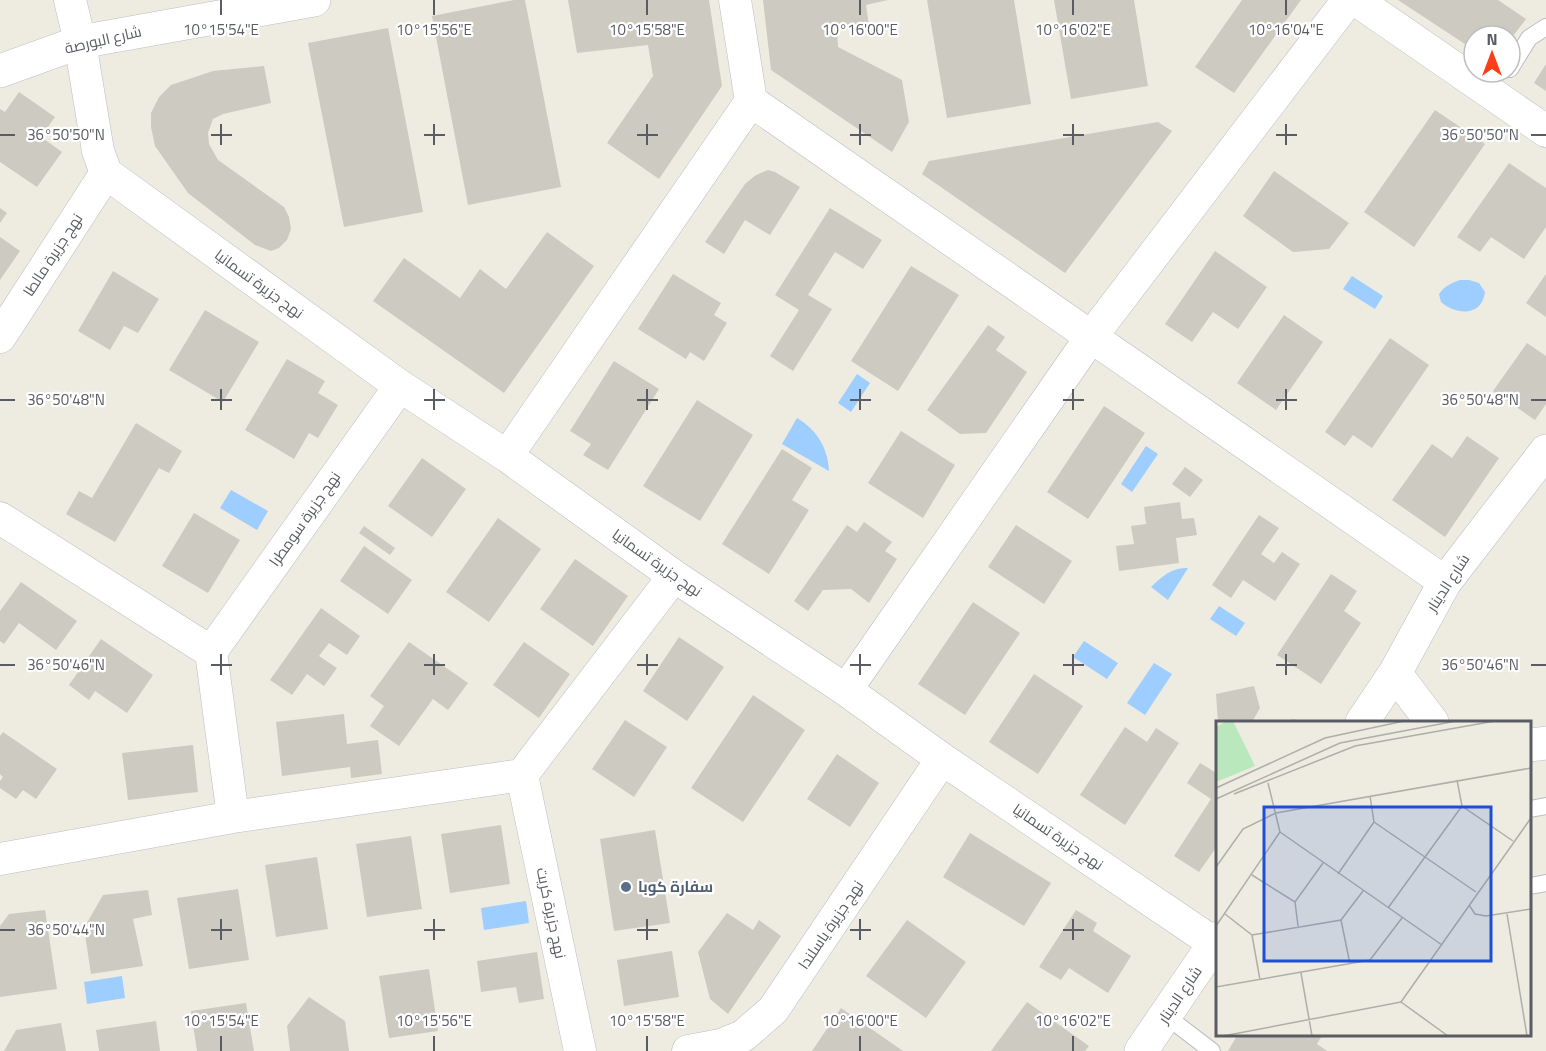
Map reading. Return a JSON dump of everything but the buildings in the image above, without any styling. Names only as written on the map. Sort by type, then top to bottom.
[{"type":"street","points":[[70,0],[80,42],[98,151],[106,173]]},
{"type":"street","name":"شارع البورصة","points":[[0,71],[80,42],[314,0]]},
{"type":"street","points":[[507,456],[751,101],[735,0]]},
{"type":"street","points":[[846,690],[1091,337],[1348,0]]},
{"type":"street","points":[[1356,0],[1462,57]]},
{"type":"street","points":[[1508,84],[1546,131]]},
{"type":"street","points":[[751,101],[1445,582]]},
{"type":"street","name":"نهج جزيرة مالطا","points":[[0,337],[106,173]]},
{"type":"street","name":"نهج جزيرة تسمانيا","points":[[106,173],[400,386],[507,456],[674,576],[846,690],[942,759],[1216,940]]},
{"type":"street","name":"نهج جزيرة سومطرا","points":[[211,652],[400,386]]},
{"type":"street","name":"شارع الدينار","points":[[1363,721],[1395,673],[1445,582],[1546,451]]},
{"type":"street","points":[[0,518],[211,652],[233,817]]},
{"type":"street","points":[[0,859],[233,817],[522,775],[674,576]]},
{"type":"street","points":[[1395,673],[1431,721]]},
{"type":"street","points":[[1531,745],[1546,742]]},
{"type":"street","name":"نهج جزيرة ياسلندا","points":[[688,1051],[746,1043],[780,1000],[942,759]]},
{"type":"street","name":"نهج جزيرة كريت","points":[[522,775],[580,1051]]},
{"type":"street","name":"شارع الدينار","points":[[1141,1051],[1216,940]]},
{"type":"lane","points":[[1522,49],[1529,38],[1546,27]]},
{"type":"lane","points":[[1531,809],[1546,806]]},
{"type":"lane","points":[[1531,886],[1546,883]]},
{"type":"lane","points":[[1166,1016],[1212,1051]]},
{"type":"water","points":[[1352,276],[1383,296],[1375,309],[1343,289]]},
{"type":"water","points":[[1460,280],[1479,283],[1485,292],[1483,300],[1474,310],[1461,311],[1441,302],[1439,294],[1441,291]]},
{"type":"water","points":[[857,374],[870,383],[851,412],[838,403]]},
{"type":"water","points":[[797,418],[820,440],[824,447],[829,471],[782,444]]},
{"type":"water","points":[[1146,446],[1158,454],[1132,492],[1121,484]]},
{"type":"water","points":[[231,490],[268,511],[257,530],[220,508]]},
{"type":"water","points":[[1188,568],[1168,600],[1151,587],[1168,573]]},
{"type":"water","points":[[1219,606],[1245,623],[1236,636],[1210,619]]},
{"type":"water","points":[[1084,641],[1118,663],[1107,679],[1073,657]]},
{"type":"water","points":[[1154,663],[1172,674],[1145,715],[1127,703]]},
{"type":"water","points":[[526,901],[529,923],[484,930],[481,908]]},
{"type":"water","points":[[122,976],[125,998],[87,1004],[84,982]]},
{"type":"place","name":"سفارة كوبا","points":[[626,887]]}]
